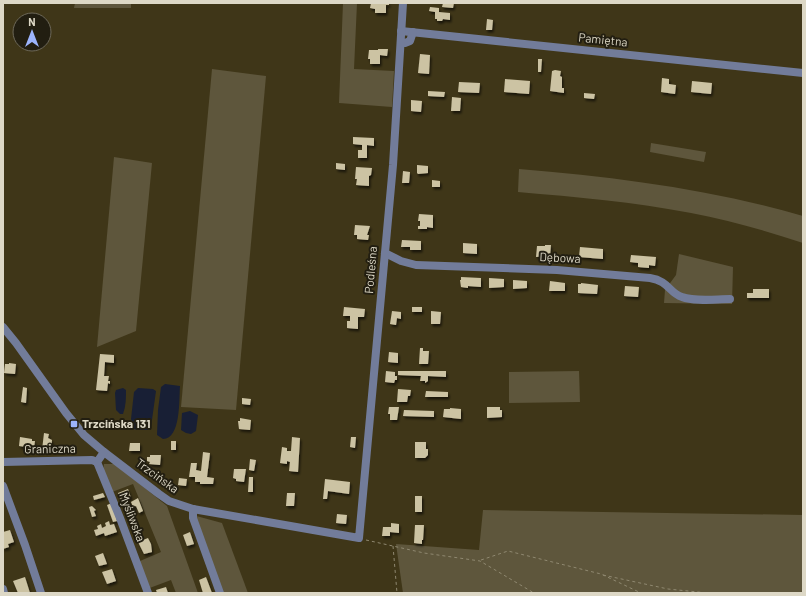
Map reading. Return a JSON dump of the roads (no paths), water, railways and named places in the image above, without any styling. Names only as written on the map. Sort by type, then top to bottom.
[{"type":"street","name":"Podleśna","points":[[359,538],[393,165],[403,3]]},
{"type":"street","name":"Pamiętna","points":[[401,31],[803,73]]},
{"type":"street","points":[[400,42],[405,43],[410,41],[413,32]]},
{"type":"street","name":"Dębowa","points":[[385,253],[401,261],[416,265],[558,270],[650,278],[664,282],[681,297],[693,299],[730,298]]},
{"type":"street","name":"Trzcińska","points":[[3,327],[78,428],[104,452],[169,501],[193,509],[359,538]]},
{"type":"street","points":[[97,462],[104,452]]},
{"type":"street","name":"Graniczna","points":[[3,462],[92,460],[97,462]]},
{"type":"street","name":"Myśliwska","points":[[97,462],[148,593]]},
{"type":"street","points":[[3,486],[41,593]]},
{"type":"street","points":[[193,509],[193,518],[220,593]]},
{"type":"street","points":[[3,589],[4,593]]},
{"type":"water","points":[[165,384],[180,386],[176,426],[173,433],[169,437],[163,439],[157,435],[161,387]]},
{"type":"water","points":[[123,388],[126,390],[126,402],[123,414],[120,414],[116,410],[115,393],[116,390]]},
{"type":"water","points":[[138,388],[153,389],[156,391],[151,427],[149,430],[134,429],[131,419],[134,392]]},
{"type":"water","points":[[190,411],[198,415],[196,431],[191,434],[181,430],[182,413]]},
{"type":"place","name":"Trzcińska 131","points":[[74,424]]}]
